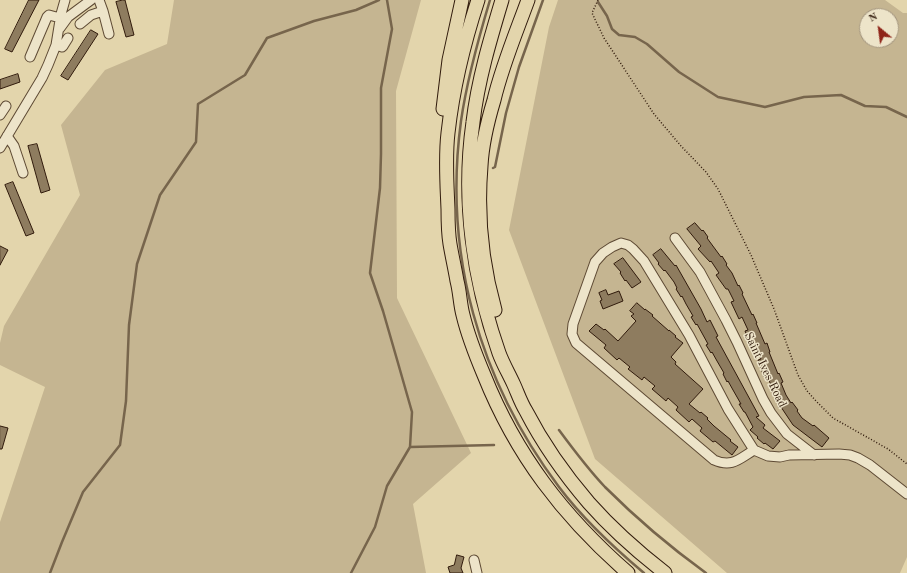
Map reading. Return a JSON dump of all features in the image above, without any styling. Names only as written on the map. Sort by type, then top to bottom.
[{"type":"highway","points":[[462,0],[449,60],[444,97],[440,139],[440,189],[441,204],[463,315],[473,349],[491,393],[503,418],[528,461],[554,497],[583,530],[608,556],[628,573]]},
{"type":"highway","points":[[449,242],[446,174],[448,134],[455,86],[478,0]]},
{"type":"highway","points":[[502,0],[489,42],[472,122],[468,184],[475,258],[480,288],[489,320],[499,354],[526,411],[551,454],[570,481],[606,522],[665,573]]},
{"type":"highway","points":[[526,411],[493,304],[482,242],[479,198],[481,164],[494,100],[502,72],[528,0]]},
{"type":"street","points":[[0,148],[42,78],[56,45],[64,0]]},
{"type":"street","points":[[59,29],[68,18],[91,0]]},
{"type":"street","points":[[99,0],[109,34]]},
{"type":"street","points":[[80,24],[91,15],[103,11]]},
{"type":"street","points":[[30,57],[47,17],[49,15],[60,18]]},
{"type":"street","points":[[56,45],[62,47],[68,38]]},
{"type":"street","points":[[0,115],[6,106]]},
{"type":"street","points":[[7,136],[14,146],[23,173]]},
{"type":"street","name":"Saint Ives Road","points":[[675,238],[700,272],[726,320],[771,413],[787,434],[814,455]]},
{"type":"street","points":[[754,450],[733,463],[722,464],[714,460],[576,343],[572,334],[573,324],[595,262],[612,246],[621,243],[628,245],[644,261],[689,335],[728,409],[754,450],[768,456],[780,457],[789,455],[850,455],[858,458],[907,494]]},
{"type":"street","points":[[474,560],[477,573]]},
{"type":"path","points":[[598,0],[592,13],[604,38],[654,114],[706,172],[718,189],[751,255],[774,310],[798,375],[807,391],[833,418],[888,449],[907,464]]},
{"type":"shaded area","points":[[174,0],[421,0],[396,91],[397,298],[471,453],[413,504],[426,573],[0,573],[0,522],[45,387],[0,365],[0,343],[4,326],[80,195],[61,125],[105,70],[167,44]]},
{"type":"shaded area","points":[[558,0],[885,0],[896,8],[859,8],[859,48],[899,48],[899,10],[903,13],[907,13],[907,557],[900,573],[727,573],[595,459],[509,230],[549,27]]},
{"type":"building","points":[[29,0],[39,0],[12,52],[5,49]]},
{"type":"building","points":[[125,0],[134,35],[126,37],[116,2]]},
{"type":"building","points":[[91,30],[98,34],[68,80],[61,76]]},
{"type":"building","points":[[18,74],[20,82],[0,89],[0,80]]},
{"type":"building","points":[[37,144],[50,190],[41,193],[28,146]]},
{"type":"building","points":[[13,182],[34,233],[26,236],[5,185]]},
{"type":"building","points":[[695,223],[702,231],[703,230],[708,237],[707,238],[721,257],[722,256],[738,286],[739,285],[765,344],[767,343],[778,374],[779,373],[783,382],[781,383],[786,395],[798,410],[797,411],[802,418],[813,426],[814,425],[829,438],[822,447],[793,425],[781,407],[779,408],[770,389],[772,388],[767,375],[764,377],[758,360],[761,359],[755,346],[752,348],[745,331],[748,330],[742,317],[739,319],[731,302],[734,301],[728,289],[726,289],[716,275],[719,273],[711,261],[710,262],[698,249],[701,246],[687,229]]},
{"type":"building","points":[[0,246],[8,250],[0,265]]},
{"type":"building","points":[[661,249],[675,266],[676,265],[707,322],[710,320],[718,336],[716,337],[759,416],[756,417],[765,425],[763,428],[780,441],[773,449],[765,443],[764,444],[750,430],[753,427],[739,404],[741,404],[728,381],[727,382],[723,374],[724,373],[712,352],[711,353],[706,345],[708,344],[697,324],[696,325],[691,317],[693,316],[682,296],[681,297],[676,289],[677,288],[674,282],[665,270],[664,271],[658,264],[659,263],[653,255]]},
{"type":"building","points":[[623,258],[641,282],[632,288],[626,280],[625,281],[620,273],[621,272],[614,264]]},
{"type":"building","points":[[606,290],[608,295],[619,291],[623,301],[603,309],[600,301],[602,300],[599,293]]},
{"type":"building","points":[[637,303],[653,315],[652,316],[683,343],[671,357],[676,362],[675,364],[703,389],[689,404],[708,418],[707,419],[714,426],[738,447],[732,455],[700,431],[702,428],[692,419],[689,422],[676,410],[678,407],[668,398],[666,401],[652,389],[655,386],[644,377],[642,380],[628,369],[630,367],[619,358],[617,360],[604,348],[606,345],[589,331],[596,324],[604,330],[605,329],[618,341],[636,321],[631,316],[634,314],[630,311]]},
{"type":"building","points":[[0,426],[8,428],[2,449],[0,449]]},
{"type":"building","points":[[457,555],[464,557],[461,568],[463,573],[450,573],[448,567],[454,565]]},
{"type":"waterway","points":[[50,573],[83,492],[120,445],[126,401],[129,325],[137,264],[160,195],[196,142],[198,104],[245,75],[267,38],[314,21],[356,10],[379,0]]},
{"type":"waterway","points":[[351,573],[375,527],[387,486],[410,447],[412,412],[383,311],[370,273],[380,188],[381,88],[392,29],[387,0]]},
{"type":"waterway","points":[[490,0],[466,90],[461,121],[457,171],[457,219],[463,267],[473,314],[488,359],[507,403],[531,446],[568,499],[610,543],[644,573]]},
{"type":"waterway","points":[[493,168],[495,167],[506,113],[519,67],[543,0]]},
{"type":"waterway","points":[[598,2],[607,16],[612,29],[619,35],[635,37],[647,44],[679,72],[718,97],[765,107],[804,97],[841,95],[865,106],[886,107],[907,117]]},
{"type":"waterway","points":[[559,430],[575,452],[617,499],[666,543],[706,573]]},
{"type":"waterway","points":[[410,447],[494,445]]}]
